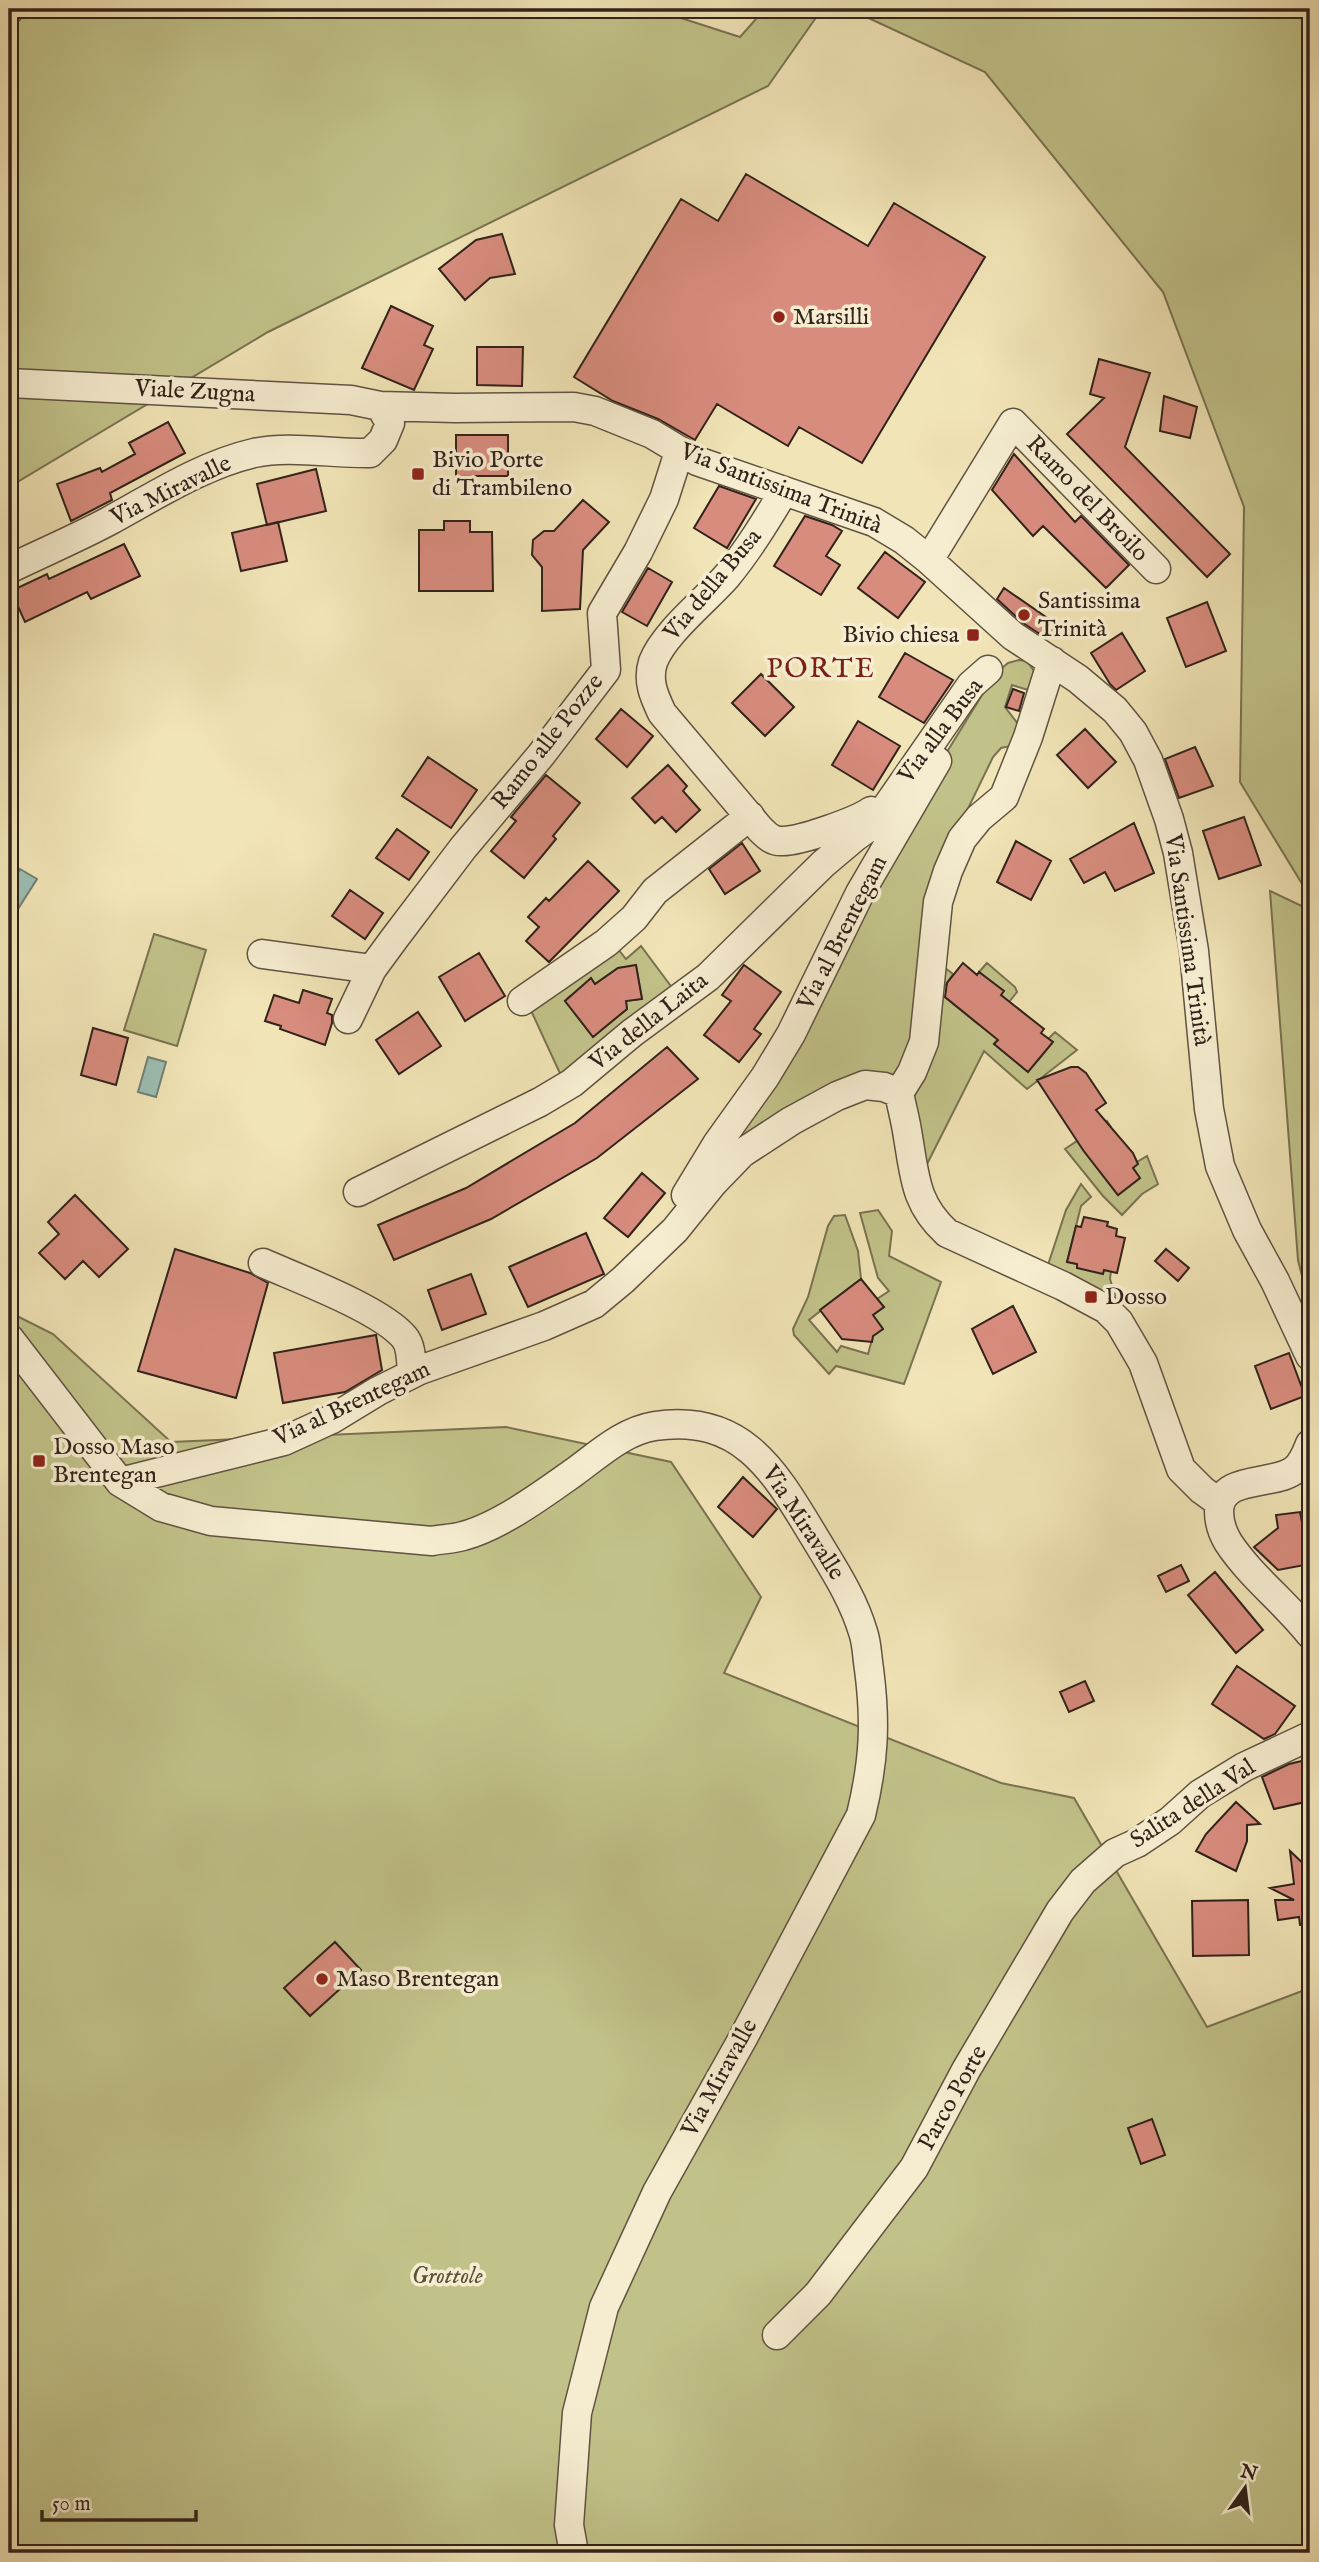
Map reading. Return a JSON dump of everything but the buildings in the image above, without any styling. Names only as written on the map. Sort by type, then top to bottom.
[{"type":"street","name":"Viale Zugna","points":[[9,383],[351,400],[380,406]]},
{"type":"street","name":"Via Santissima Trinità","points":[[380,406],[574,407],[624,421],[697,461],[874,522],[929,559],[1013,636],[1078,679],[1115,709],[1133,732],[1148,760],[1172,830],[1185,887],[1209,1109],[1220,1166],[1247,1230],[1310,1356]]},
{"type":"street","name":"Via Miravalle","points":[[9,569],[223,463],[256,453],[309,450],[370,453],[383,440],[390,423],[380,406]]},
{"type":"street","name":"Ramo del Broilo","points":[[929,559],[1013,423],[1156,569]]},
{"type":"street","name":"Ramo alle Pozze","points":[[348,1019],[372,969],[463,848],[541,755],[606,670],[602,613],[638,552],[664,499],[679,452]]},
{"type":"street","name":"Via della Busa","points":[[784,491],[756,540],[666,641],[654,661],[650,678],[662,713],[772,839],[784,841],[868,814],[894,793]]},
{"type":"street","name":"Via al Brentegam","points":[[675,1230],[679,1206],[791,1034],[860,893],[988,670],[1013,636]]},
{"type":"street","points":[[1052,661],[1028,737],[1004,797],[979,818],[962,839],[938,902],[924,1042],[912,1073],[898,1093],[908,1137],[913,1179],[922,1203],[934,1222],[947,1233],[1096,1303],[1119,1322],[1143,1363],[1181,1469],[1220,1503]]},
{"type":"street","name":"Via alla Busa","points":[[894,793],[971,685],[988,670]]},
{"type":"street","name":"Via della Laita","points":[[358,1192],[540,1102],[572,1083],[708,977],[823,864],[876,822],[894,793]]},
{"type":"street","points":[[522,1001],[606,943],[634,918],[655,891],[750,816]]},
{"type":"street","points":[[262,954],[372,969]]},
{"type":"street","name":"Via al Brentegam","points":[[120,1482],[284,1441],[332,1419],[377,1391],[412,1374],[594,1304],[675,1230],[713,1183],[742,1153],[791,1121],[837,1096],[865,1085],[884,1087],[898,1093]]},
{"type":"street","points":[[263,1263],[388,1323],[406,1338],[411,1354],[412,1374]]},
{"type":"street","name":"Via Miravalle","points":[[9,1338],[120,1482],[161,1507],[211,1521],[432,1541],[464,1536],[497,1522],[617,1441],[652,1427],[679,1424],[705,1428],[731,1438],[757,1453],[771,1470],[849,1595],[864,1633],[873,1710],[874,1746],[861,1815],[657,2192],[604,2307],[577,2413],[569,2525],[574,2553]]},
{"type":"street","points":[[1310,1444],[1304,1458],[1293,1471],[1270,1480],[1232,1488],[1220,1503],[1219,1522],[1227,1541],[1310,1634]]},
{"type":"street","name":"Salita della Val","points":[[1115,1853],[1137,1843],[1170,1821],[1200,1794],[1244,1767],[1310,1736]]},
{"type":"street","name":"Parco Porte","points":[[777,2335],[818,2294],[915,2168],[967,2070],[1060,1911],[1083,1881],[1115,1853]]},
{"type":"green space","points":[[9,9],[653,9],[740,37],[765,9],[822,9],[768,86],[268,332],[9,487]]},
{"type":"green space","points":[[849,9],[1310,9],[1310,897],[1240,782],[1244,507],[1163,292],[985,72]]},
{"type":"green space","points":[[1027,661],[1034,671],[1028,690],[1012,685],[1005,707],[1018,724],[1011,746],[1001,748],[993,757],[959,827],[920,1016],[896,1077],[700,1179],[942,760],[995,674],[1008,663]]},
{"type":"green space","points":[[1270,891],[1310,910],[1310,1308],[1298,1260]]},
{"type":"green space","points":[[154,934],[206,950],[177,1046],[124,1030]]},
{"type":"green space","points":[[614,944],[626,959],[641,946],[676,993],[563,1080],[528,1004]],"holes":[[[636,966],[642,999],[626,1001],[627,1009],[593,1036],[565,1001],[570,996],[573,998],[591,979],[595,984],[618,968]]]},
{"type":"green space","points":[[987,963],[1015,987],[1017,992],[1002,1011],[1010,1024],[994,1044],[1025,1069],[1038,1060],[1052,1043],[1048,1039],[1055,1032],[1077,1050],[1027,1089],[984,1051],[921,1176],[912,1088],[941,965],[953,974],[940,993],[978,1024],[1003,992],[979,972]]},
{"type":"green space","points":[[1107,1121],[1111,1127],[1083,1150],[1118,1195],[1140,1178],[1133,1168],[1147,1156],[1158,1184],[1142,1194],[1122,1215],[1065,1149]]},
{"type":"green space","points":[[1081,1184],[1091,1197],[1081,1206],[1067,1262],[1077,1264],[1077,1268],[1111,1271],[1110,1279],[1115,1295],[1113,1300],[1047,1268],[1066,1210]]},
{"type":"green space","points":[[878,1210],[892,1231],[889,1256],[941,1282],[904,1384],[836,1366],[829,1374],[794,1335],[793,1329],[808,1297],[828,1226],[834,1216],[845,1215],[858,1251],[861,1279],[809,1320],[837,1352],[841,1346],[868,1354],[873,1336],[883,1329],[873,1315],[884,1307],[877,1299],[889,1291],[878,1278],[860,1213]]},
{"type":"green space","name":"Grottole","points":[[9,1312],[53,1334],[171,1442],[506,1427],[671,1462],[761,1597],[724,1673],[1001,1783],[1074,1798],[1207,2027],[1310,1988],[1310,2553],[9,2553]]},
{"type":"water","points":[[20,869],[37,879],[18,909],[9,904],[9,887]]},
{"type":"water","points":[[148,1057],[166,1062],[156,1097],[138,1092]]},
{"type":"place","name":"Marsilli","points":[[779,317]]},
{"type":"place","name":"Bivio Porte di Trambileno","points":[[418,474]]},
{"type":"place","name":"Santissima Trinità","points":[[1024,615]]},
{"type":"place","name":"Bivio chiesa","points":[[973,635]]},
{"type":"place","name":"Dosso","points":[[1091,1297]]},
{"type":"place","name":"Dosso Maso Brentegan","points":[[39,1461]]},
{"type":"place","name":"Maso Brentegan","points":[[322,1979]]},
{"type":"district","name":"PORTE","points":[[821,669]]}]
